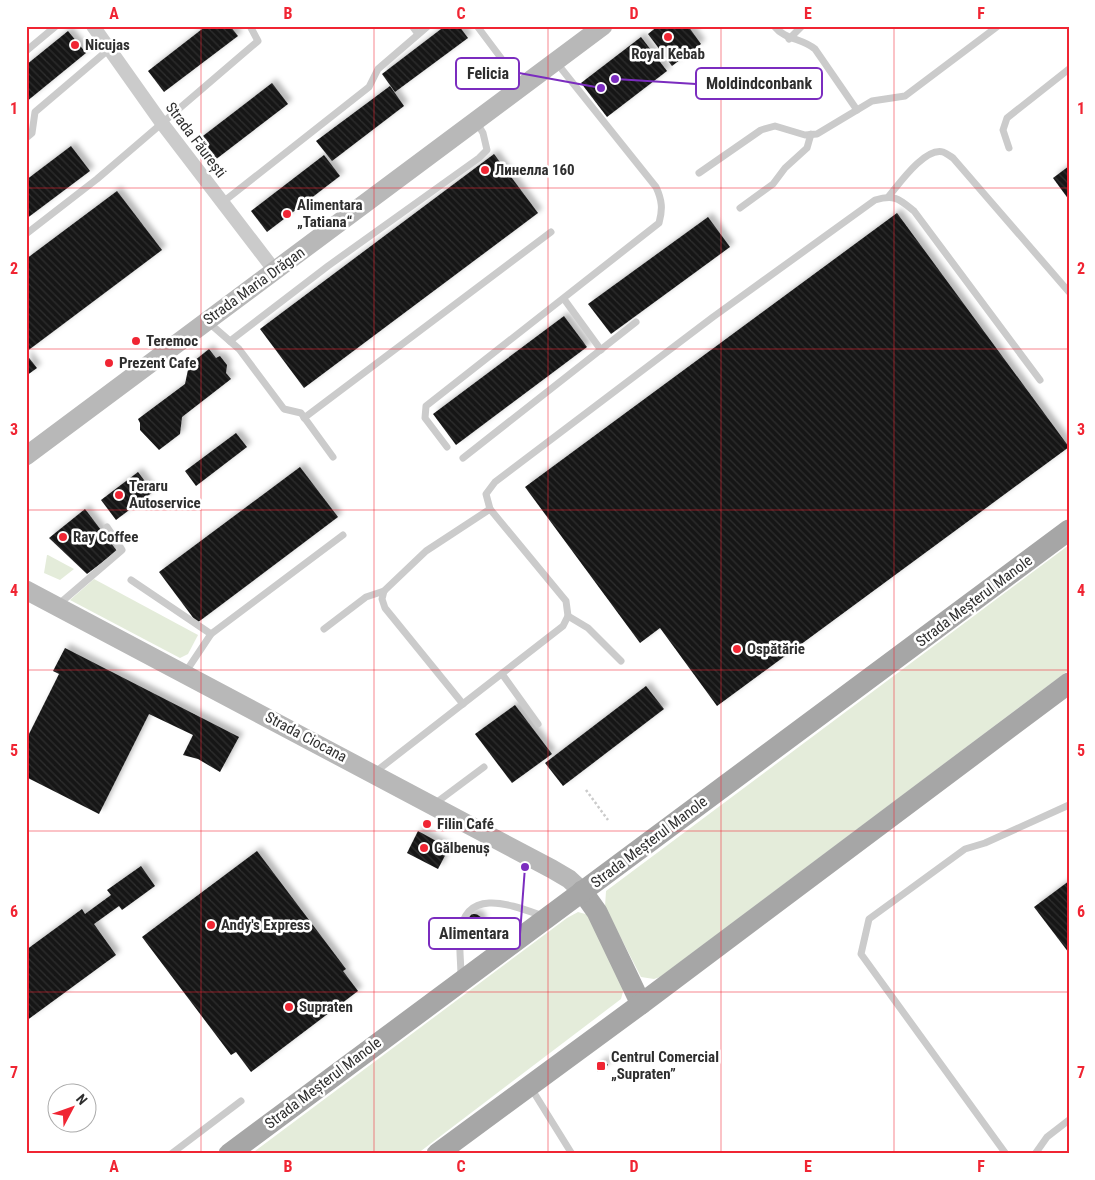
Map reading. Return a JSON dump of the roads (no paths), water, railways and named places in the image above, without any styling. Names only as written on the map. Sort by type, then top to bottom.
[{"type":"main road","name":"Strada Maria Drăgan","points":[[26,456],[603,26]]},
{"type":"main road","name":"Strada Meșterul Manole","points":[[228,1154],[1069,530]]},
{"type":"main road","name":"Strada Ciocana","points":[[26,590],[552,869],[569,879],[582,891]]},
{"type":"main road","points":[[437,1154],[641,1004],[1069,683]]},
{"type":"main road","points":[[582,891],[597,912],[641,1004]]},
{"type":"street","name":"Strada Făurești","points":[[93,26],[108,50],[161,122],[275,271]]},
{"type":"lane","points":[[26,51],[56,26]]},
{"type":"lane","points":[[26,234],[97,179],[161,122],[258,41],[250,26]]},
{"type":"lane","points":[[412,26],[418,34]]},
{"type":"lane","points":[[223,202],[369,87],[378,69],[428,26]]},
{"type":"lane","points":[[477,26],[522,87]]},
{"type":"lane","points":[[774,26],[790,39],[808,43],[814,49],[857,110]]},
{"type":"lane","points":[[790,39],[802,26]]},
{"type":"lane","points":[[699,173],[761,130],[775,126],[805,135],[811,134],[827,129],[857,110],[882,98],[905,96],[998,26]]},
{"type":"lane","points":[[26,138],[32,134],[35,112],[108,50]]},
{"type":"lane","points":[[447,447],[425,418],[426,406],[659,223],[662,212],[662,200],[656,187],[556,62]]},
{"type":"lane","points":[[1009,148],[1003,130],[1007,118],[1069,68]]},
{"type":"lane","points":[[230,341],[328,266],[479,158],[487,150],[476,122]]},
{"type":"lane","points":[[740,208],[774,184],[785,168],[807,148],[811,134]]},
{"type":"lane","points":[[374,773],[563,626],[568,616],[566,601],[490,509],[486,494],[495,482],[713,317],[875,200],[889,196],[920,161],[936,152],[943,152],[953,158],[1069,292]]},
{"type":"lane","points":[[889,196],[899,200],[914,211],[1040,380]]},
{"type":"lane","points":[[304,418],[551,232]]},
{"type":"lane","points":[[564,299],[601,350]]},
{"type":"lane","points":[[206,320],[239,349],[284,409],[301,413],[333,457]]},
{"type":"lane","points":[[462,458],[636,322]]},
{"type":"lane","points":[[324,630],[366,597],[384,591],[426,551],[490,509]]},
{"type":"lane","points":[[57,606],[122,550],[107,526]]},
{"type":"lane","points":[[185,673],[211,634],[343,535]]},
{"type":"lane","points":[[132,580],[211,634]]},
{"type":"lane","points":[[384,591],[382,599],[385,608],[463,704]]},
{"type":"lane","points":[[568,616],[588,628],[621,661]]},
{"type":"lane","points":[[502,674],[538,724]]},
{"type":"lane","points":[[432,805],[484,767]]},
{"type":"lane","points":[[1006,1154],[861,954],[869,919],[965,849],[985,843],[1069,805]]},
{"type":"lane","points":[[461,980],[460,934],[464,919],[475,907],[488,902],[505,902],[546,917]]},
{"type":"lane","points":[[530,1086],[572,1154]]},
{"type":"lane","points":[[171,1154],[241,1101]]},
{"type":"lane","points":[[1035,1154],[1047,1137],[1069,1120]]},
{"type":"place","name":"Royal Kebab","points":[[668,37]]},
{"type":"place","name":"Nicujas","points":[[75,45]]},
{"type":"place","name":"Moldindconbank","points":[[615,79]]},
{"type":"place","name":"Felicia","points":[[601,88]]},
{"type":"place","name":"Линелла 160","points":[[485,170]]},
{"type":"place","name":"Alimentara „Tatiana“","points":[[287,214]]},
{"type":"place","name":"Teremoc","points":[[136,341]]},
{"type":"place","name":"Prezent Cafe","points":[[109,363]]},
{"type":"place","name":"Teraru Autoservice","points":[[119,495]]},
{"type":"place","name":"Ray Coffee","points":[[63,537]]},
{"type":"place","name":"Ospătărie","points":[[737,649]]},
{"type":"place","name":"Filin Café","points":[[427,824]]},
{"type":"place","name":"Gălbenuș","points":[[424,848]]},
{"type":"place","name":"Alimentara","points":[[525,867]]},
{"type":"place","name":"Andy's Express","points":[[211,925]]},
{"type":"place","name":"Supraten","points":[[289,1007]]},
{"type":"place","name":"Centrul Comercial „Supraten”","points":[[601,1066]]}]
